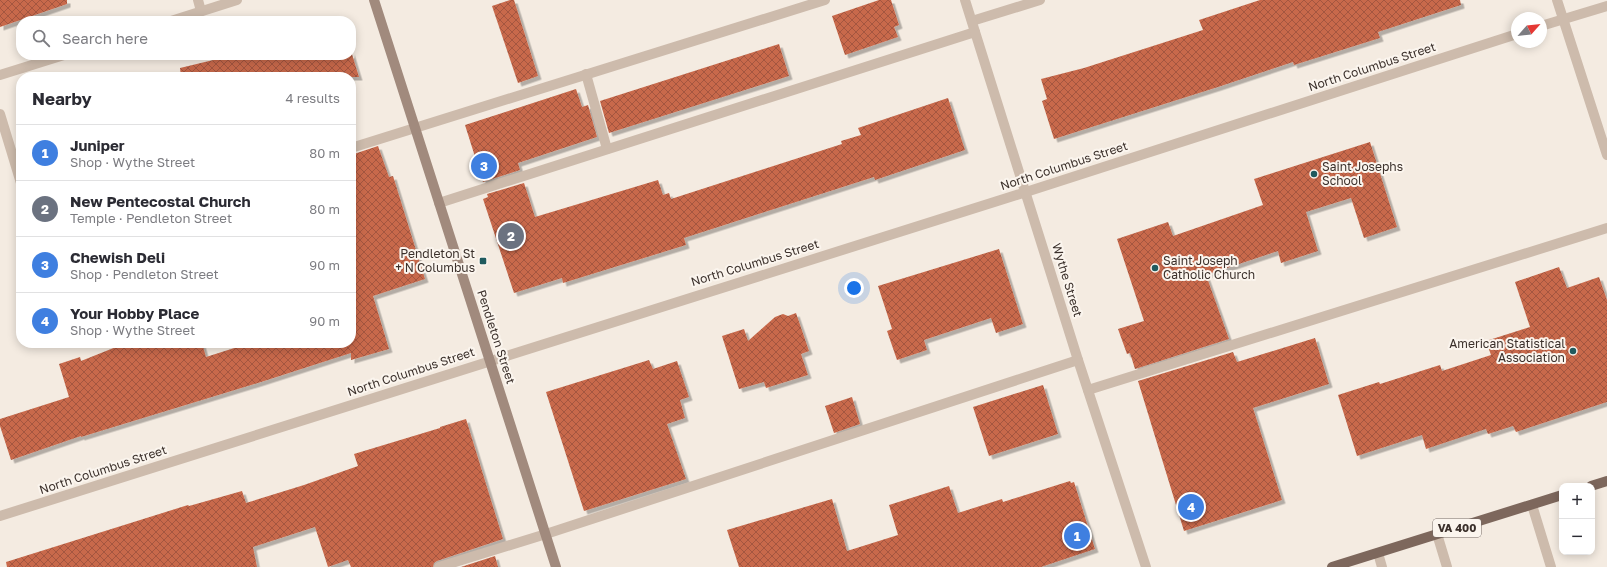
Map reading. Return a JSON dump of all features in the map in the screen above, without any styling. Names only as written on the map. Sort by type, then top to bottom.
[{"type":"main road","name":"Pendleton Street","points":[[374,0],[556,567]]},
{"type":"main road","points":[[1595,485],[1607,481]]},
{"type":"main road","name":"VA 400","points":[[1332,567],[1559,496]]},
{"type":"street","points":[[198,0],[201,11]]},
{"type":"street","points":[[186,16],[237,0]]},
{"type":"street","points":[[356,146],[825,0]]},
{"type":"street","name":"Wythe Street","points":[[965,0],[1078,360],[1146,567]]},
{"type":"street","points":[[972,21],[1040,0]]},
{"type":"street","points":[[1557,0],[1607,155]]},
{"type":"street","points":[[1547,24],[1607,6]]},
{"type":"street","points":[[439,203],[975,32]]},
{"type":"street","name":"North Columbus Street","points":[[0,516],[490,360],[1026,192],[1511,36]]},
{"type":"street","points":[[0,75],[48,60]]},
{"type":"street","points":[[586,74],[607,149]]},
{"type":"street","points":[[0,114],[16,167]]},
{"type":"street","points":[[1088,390],[1607,228]]},
{"type":"street","points":[[439,567],[546,534],[1078,360]]},
{"type":"street","points":[[1532,504],[1551,567]]},
{"type":"street","points":[[1437,534],[1447,567]]},
{"type":"street","points":[[1378,553],[1382,567]]},
{"type":"building","points":[[0,0],[67,0],[67,4],[32,16],[16,16],[16,22],[0,27]]},
{"type":"building","points":[[514,0],[538,76],[518,83],[492,6]]},
{"type":"building","points":[[879,0],[891,0],[899,25],[894,27],[898,37],[845,55],[832,16]]},
{"type":"building","points":[[1260,0],[1460,0],[1461,5],[1378,32],[1380,38],[1294,65],[1293,62],[1054,139],[1042,101],[1047,99],[1041,79],[1084,68],[1203,30],[1199,20]]},
{"type":"building","points":[[779,44],[789,76],[609,133],[600,101]]},
{"type":"building","points":[[213,60],[354,60],[359,77],[356,77],[356,72],[180,72],[180,68]]},
{"type":"building","points":[[576,89],[582,107],[588,105],[597,137],[518,163],[520,170],[483,182],[465,125]]},
{"type":"building","points":[[948,98],[965,150],[875,180],[874,177],[684,238],[686,245],[563,283],[562,278],[514,293],[483,199],[488,197],[487,194],[524,183],[535,217],[658,180],[663,195],[669,193],[671,199],[842,144],[841,141],[861,135],[858,128]]},
{"type":"building","points":[[1370,142],[1397,227],[1364,238],[1351,198],[1306,212],[1318,251],[1281,263],[1278,251],[1206,275],[1229,339],[1135,369],[1130,353],[1127,354],[1118,329],[1144,321],[1117,239],[1168,222],[1173,236],[1263,205],[1254,179]]},
{"type":"building","points":[[378,146],[389,177],[393,176],[425,279],[373,296],[389,349],[351,360],[351,353],[261,382],[81,436],[11,460],[0,426],[0,419],[69,397],[59,364],[80,357],[81,361],[114,348],[203,348],[206,357],[234,348],[356,348],[356,153]]},
{"type":"building","points":[[999,249],[1023,324],[996,333],[991,318],[924,340],[927,350],[897,360],[887,331],[892,329],[878,286]]},
{"type":"building","points":[[1559,267],[1567,288],[1599,277],[1607,300],[1607,402],[1516,432],[1513,426],[1488,434],[1486,429],[1426,449],[1422,435],[1357,456],[1338,395],[1379,382],[1380,384],[1440,365],[1442,371],[1491,355],[1486,341],[1530,327],[1515,282]]},
{"type":"building","points":[[796,313],[809,351],[801,354],[808,375],[766,388],[764,382],[739,389],[722,336],[744,329],[748,341],[775,317],[783,314],[788,316]]},
{"type":"building","points":[[1315,338],[1329,384],[1253,408],[1282,500],[1184,531],[1138,381],[1233,352],[1237,362]]},
{"type":"building","points":[[649,360],[653,369],[677,361],[689,397],[680,400],[685,418],[667,424],[686,479],[584,511],[546,392]]},
{"type":"building","points":[[1043,385],[1058,434],[989,456],[973,407]]},
{"type":"building","points":[[852,397],[860,424],[834,433],[825,406]]},
{"type":"building","points":[[466,419],[503,539],[437,561],[434,563],[433,567],[351,567],[348,560],[328,567],[315,527],[253,547],[257,567],[7,567],[6,562],[188,505],[189,506],[242,491],[246,503],[304,485],[358,466],[354,454]]},
{"type":"building","points":[[1070,481],[1071,483],[1074,482],[1095,549],[1041,567],[739,567],[727,530],[832,499],[847,551],[898,535],[889,505],[949,486],[958,513],[1002,499],[1003,502]]},
{"type":"building","points":[[495,556],[498,567],[461,567]]},
{"type":"place","name":"Chewish Deli","points":[[484,166]]},
{"type":"place","name":"Saint Josephs School","points":[[1314,174]]},
{"type":"place","name":"New Pentecostal Church","points":[[511,236]]},
{"type":"place","name":"Pendleton St + N Columbus","points":[[483,261]]},
{"type":"place","name":"Saint Joseph Catholic Church","points":[[1155,268]]},
{"type":"place","name":"American Statistical Association","points":[[1573,351]]},
{"type":"place","name":"Your Hobby Place","points":[[1191,507]]},
{"type":"place","name":"Juniper","points":[[1077,536]]}]
